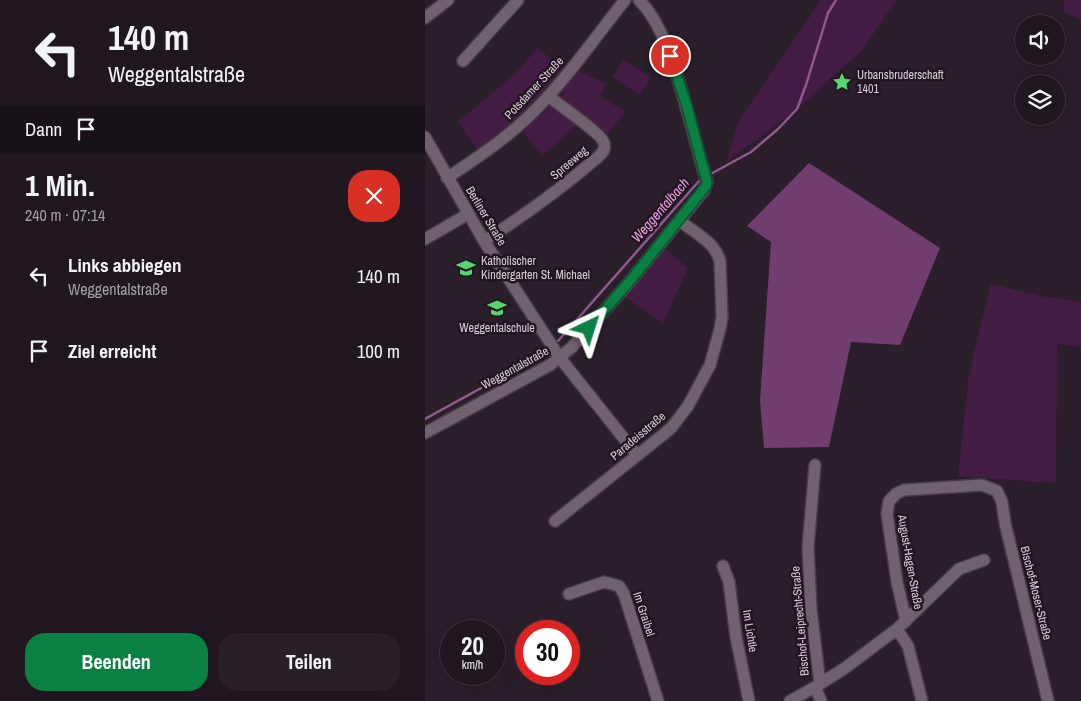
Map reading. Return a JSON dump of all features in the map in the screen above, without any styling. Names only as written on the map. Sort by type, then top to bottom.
[{"type":"street","points":[[425,18],[449,0]]},
{"type":"street","points":[[463,61],[517,0]]},
{"type":"street","name":"Potsdamer Straße","points":[[447,178],[513,131],[548,96],[625,0]]},
{"type":"street","name":"Weggentalstraße","points":[[425,433],[560,358],[615,298],[706,186],[686,103],[675,68],[660,31],[652,16],[639,0]]},
{"type":"street","name":"Spreeweg","points":[[484,241],[551,196],[604,151],[605,145],[597,134],[548,96]]},
{"type":"street","name":"Berliner Straße","points":[[425,137],[484,241],[560,358],[637,456]]},
{"type":"street","points":[[425,239],[468,214]]},
{"type":"street","name":"Paradeisstraße","points":[[555,520],[672,427],[688,406],[710,364],[722,317],[720,261],[711,244],[680,220]]},
{"type":"street","name":"Bischof-Leiprecht-Straße","points":[[815,465],[808,547],[811,609],[821,701]]},
{"type":"street","name":"August-Hagen-Straße","points":[[922,701],[902,625],[887,514],[889,501],[897,493],[904,490],[982,485],[997,491]]},
{"type":"street","name":"Bischof-Moser-Straße","points":[[997,491],[1002,502],[1005,523],[1048,701]]},
{"type":"street","points":[[790,701],[818,686],[845,668],[902,625],[959,569],[984,560]]},
{"type":"street","name":"Im Lichtle","points":[[723,566],[729,582],[736,637],[749,701]]},
{"type":"street","name":"Im Graibel","points":[[569,594],[604,582],[619,586],[658,701]]},
{"type":"shaded area","points":[[821,0],[896,0],[863,49],[803,104],[726,162],[739,120]]},
{"type":"shaded area","points":[[1064,0],[1081,0],[1081,20],[1063,11]]},
{"type":"shaded area","points":[[537,48],[564,69],[525,113],[479,151],[458,122],[517,72]]},
{"type":"shaded area","points":[[623,60],[651,77],[640,95],[612,77]]},
{"type":"shaded area","points":[[577,70],[606,84],[600,96],[625,112],[606,136],[562,98],[563,89]]},
{"type":"shaded area","points":[[549,107],[556,109],[577,125],[543,155],[522,132]]},
{"type":"shaded area","points":[[809,163],[940,248],[900,345],[851,342],[829,447],[764,448],[760,400],[771,242],[747,226]]},
{"type":"shaded area","points":[[665,249],[688,268],[663,323],[625,297]]},
{"type":"shaded area","points":[[991,284],[1040,296],[1081,302],[1081,347],[1057,344],[1056,483],[958,476],[969,374]]},
{"type":"waterway","name":"Weggentalbach","points":[[707,176],[751,152],[778,129],[797,109],[828,13],[836,0]]},
{"type":"waterway","name":"Weggentalbach","points":[[558,341],[703,178]]},
{"type":"waterway","name":"Weggentalbach","points":[[425,419],[543,354]]},
{"type":"place","name":"Urbansbruderschaft 1401","points":[[842,82]]},
{"type":"place","name":"Katholischer Kindergarten St. Michael","points":[[466,268]]},
{"type":"place","name":"Weggentalschule","points":[[497,308]]},
{"type":"route","points":[[589,328],[634,276],[706,186],[707,182],[686,103],[670,56]]}]
